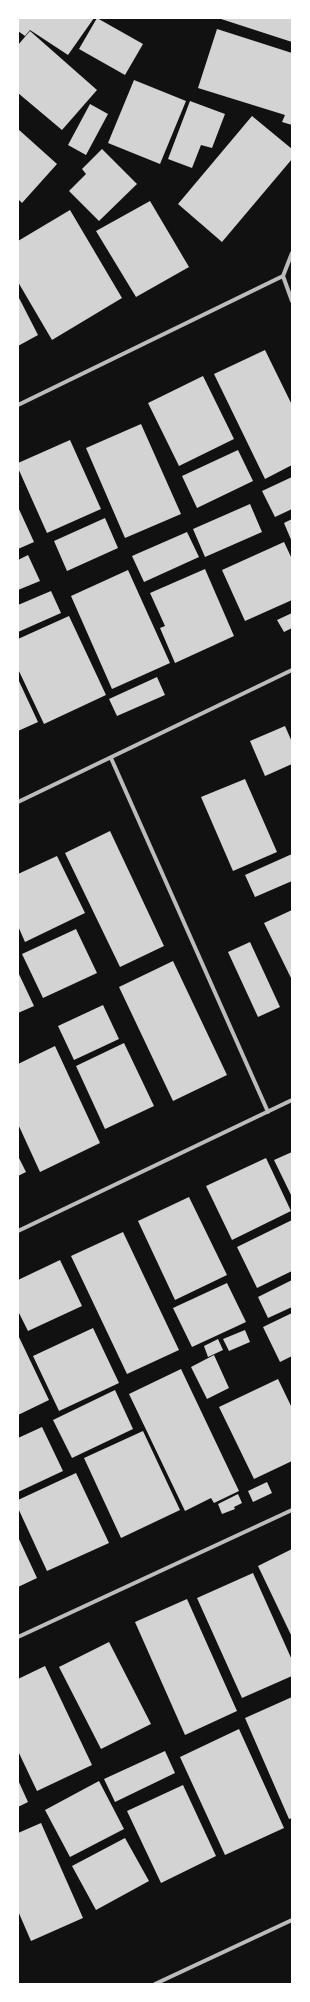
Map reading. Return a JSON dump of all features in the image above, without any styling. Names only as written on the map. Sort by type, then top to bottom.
[{"type":"street","points":[[292,253],[283,276],[292,301]]},
{"type":"street","points":[[18,405],[283,276]]},
{"type":"street","points":[[18,802],[292,670]]},
{"type":"street","points":[[111,758],[268,1112]]},
{"type":"street","points":[[18,1231],[292,1100]]},
{"type":"street","points":[[18,1637],[292,1510]]},
{"type":"street","points":[[155,1984],[292,1920]]},
{"type":"building","points":[[18,18],[94,18],[68,55],[30,30],[25,36],[18,31]]},
{"type":"building","points":[[97,18],[143,44],[125,75],[79,49]]},
{"type":"building","points":[[218,18],[292,18],[292,42]]},
{"type":"building","points":[[217,29],[292,53],[292,125],[282,122],[285,115],[198,88]]},
{"type":"building","points":[[30,31],[97,90],[62,130],[18,93],[18,45]]},
{"type":"building","points":[[134,80],[186,101],[160,164],[108,143]]},
{"type":"building","points":[[190,101],[225,114],[212,148],[201,145],[192,168],[168,159]]},
{"type":"building","points":[[90,104],[108,114],[86,155],[68,145]]},
{"type":"building","points":[[252,116],[292,149],[292,159],[222,242],[178,204]]},
{"type":"building","points":[[18,129],[57,164],[22,203],[18,199]]},
{"type":"building","points":[[102,149],[137,184],[99,221],[69,191],[86,174],[82,169]]},
{"type":"building","points":[[150,201],[189,267],[136,297],[96,231]]},
{"type":"building","points":[[70,210],[122,298],[52,340],[18,282],[18,241]]},
{"type":"building","points":[[18,296],[38,335],[18,346]]},
{"type":"building","points":[[265,350],[292,405],[292,465],[265,479],[214,374]]},
{"type":"building","points":[[203,376],[234,439],[179,466],[148,403]]},
{"type":"building","points":[[141,424],[181,514],[125,538],[86,448]]},
{"type":"building","points":[[70,440],[101,509],[47,533],[18,468],[18,463]]},
{"type":"building","points":[[238,450],[253,481],[197,508],[182,476]]},
{"type":"building","points":[[292,477],[292,509],[275,517],[262,491]]},
{"type":"building","points":[[250,504],[262,532],[205,557],[193,529]]},
{"type":"building","points":[[18,507],[34,542],[18,549]]},
{"type":"building","points":[[105,518],[118,548],[67,571],[54,541]]},
{"type":"building","points":[[292,519],[292,542],[284,523]]},
{"type":"building","points":[[187,532],[199,557],[144,582],[132,556]]},
{"type":"building","points":[[284,542],[292,559],[292,600],[245,621],[222,570]]},
{"type":"building","points":[[28,555],[40,581],[18,590],[18,560]]},
{"type":"building","points":[[205,569],[234,636],[175,663],[160,628],[165,626],[150,593]]},
{"type":"building","points":[[128,570],[170,663],[112,689],[71,596]]},
{"type":"building","points":[[51,591],[61,613],[18,632],[18,605]]},
{"type":"building","points":[[292,613],[292,628],[284,632],[277,620]]},
{"type":"building","points":[[69,616],[106,695],[44,724],[18,669],[18,639]]},
{"type":"building","points":[[157,677],[165,695],[117,716],[109,699]]},
{"type":"building","points":[[18,679],[38,722],[18,731]]},
{"type":"building","points":[[285,726],[292,742],[292,764],[265,776],[250,741]]},
{"type":"building","points":[[245,779],[277,852],[233,871],[201,797]]},
{"type":"building","points":[[110,831],[164,946],[120,967],[65,853]]},
{"type":"building","points":[[292,854],[292,881],[255,897],[245,875]]},
{"type":"building","points":[[57,856],[85,913],[25,942],[18,926],[18,874]]},
{"type":"building","points":[[292,910],[292,980],[264,923]]},
{"type":"building","points":[[76,929],[97,973],[43,998],[22,954]]},
{"type":"building","points":[[250,942],[280,1007],[258,1017],[228,952]]},
{"type":"building","points":[[173,961],[227,1075],[173,1101],[119,987]]},
{"type":"building","points":[[18,972],[34,1006],[18,1013]]},
{"type":"building","points":[[103,1005],[119,1039],[74,1060],[58,1026]]},
{"type":"building","points":[[124,1043],[154,1106],[105,1129],[76,1066]]},
{"type":"building","points":[[55,1046],[100,1143],[40,1172],[18,1124],[18,1064]]},
{"type":"building","points":[[292,1152],[292,1197],[274,1160]]},
{"type":"building","points":[[18,1156],[26,1172],[18,1176]]},
{"type":"building","points":[[266,1158],[291,1211],[232,1240],[206,1186]]},
{"type":"building","points":[[189,1197],[227,1275],[175,1300],[138,1221]]},
{"type":"building","points":[[292,1220],[292,1271],[257,1288],[237,1247]]},
{"type":"building","points":[[123,1232],[179,1350],[127,1374],[71,1256]]},
{"type":"building","points":[[60,1260],[82,1306],[28,1331],[18,1311],[18,1280]]},
{"type":"building","points":[[292,1280],[292,1307],[268,1318],[258,1297]]},
{"type":"building","points":[[227,1283],[246,1322],[192,1347],[173,1308]]},
{"type":"building","points":[[292,1313],[292,1356],[280,1362],[263,1327]]},
{"type":"building","points":[[93,1328],[119,1383],[59,1411],[33,1356]]},
{"type":"building","points":[[245,1330],[250,1342],[229,1351],[223,1339]]},
{"type":"building","points":[[18,1335],[49,1400],[18,1415]]},
{"type":"building","points":[[218,1339],[223,1350],[208,1357],[204,1346]]},
{"type":"building","points":[[214,1355],[229,1388],[207,1399],[191,1367]]},
{"type":"building","points":[[181,1369],[239,1491],[214,1503],[211,1498],[185,1511],[129,1394]]},
{"type":"building","points":[[278,1379],[292,1408],[292,1461],[254,1479],[219,1407]]},
{"type":"building","points":[[115,1390],[133,1429],[72,1458],[53,1420]]},
{"type":"building","points":[[42,1427],[63,1471],[18,1492],[18,1438]]},
{"type":"building","points":[[143,1431],[180,1510],[121,1538],[84,1458]]},
{"type":"building","points":[[76,1473],[109,1543],[47,1571],[18,1508],[18,1500]]},
{"type":"building","points":[[267,1482],[272,1493],[253,1502],[248,1491]]},
{"type":"building","points":[[238,1494],[242,1503],[234,1507],[235,1509],[222,1514],[218,1504]]},
{"type":"building","points":[[18,1537],[37,1578],[18,1587]]},
{"type":"building","points":[[292,1549],[292,1637],[258,1566]]},
{"type":"building","points":[[253,1573],[292,1660],[292,1676],[242,1698],[197,1598]]},
{"type":"building","points":[[187,1599],[237,1711],[185,1735],[135,1622]]},
{"type":"building","points":[[109,1642],[151,1724],[101,1749],[59,1667]]},
{"type":"building","points":[[45,1666],[92,1765],[37,1791],[18,1751],[18,1679]]},
{"type":"building","points":[[292,1697],[292,1818],[289,1819],[245,1718]]},
{"type":"building","points":[[239,1729],[284,1828],[225,1855],[180,1757]]},
{"type":"building","points":[[165,1751],[175,1773],[115,1802],[104,1779]]},
{"type":"building","points":[[18,1780],[28,1802],[18,1807]]},
{"type":"building","points":[[99,1781],[124,1829],[70,1857],[45,1810]]},
{"type":"building","points":[[183,1785],[216,1856],[161,1883],[127,1811]]},
{"type":"building","points":[[41,1823],[83,1918],[31,1941],[18,1911],[18,1833]]},
{"type":"building","points":[[125,1838],[149,1881],[96,1910],[72,1866]]}]
